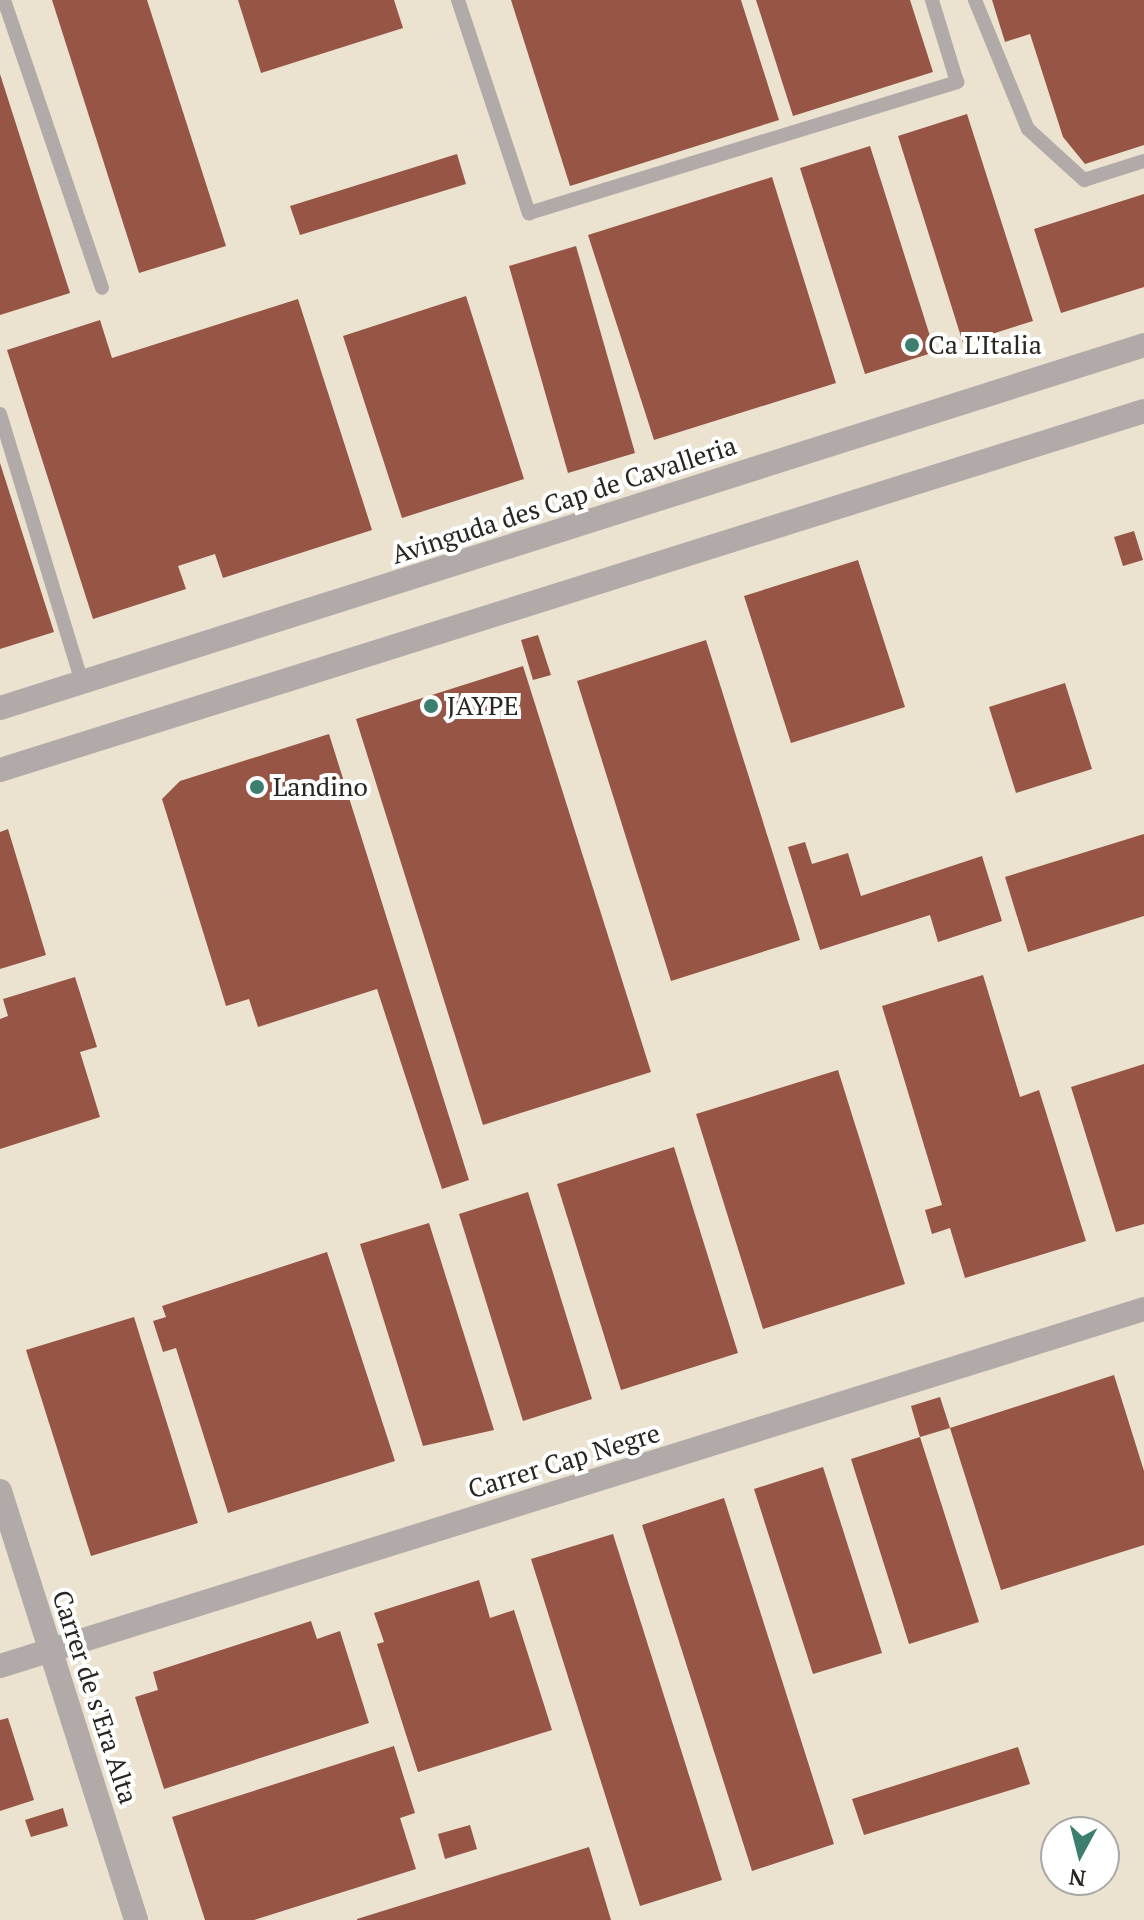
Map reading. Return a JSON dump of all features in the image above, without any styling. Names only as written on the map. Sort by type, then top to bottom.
[{"type":"street","name":"Avinguda des Cap de Cavalleria","points":[[0,708],[1144,345]]},
{"type":"street","points":[[0,770],[1144,411]]},
{"type":"street","name":"Carrer Cap Negre","points":[[0,1666],[1144,1309]]},
{"type":"street","name":"Carrer de s'Era Alta","points":[[0,1491],[136,1920]]},
{"type":"lane","points":[[4,0],[102,288]]},
{"type":"lane","points":[[458,0],[529,213],[957,82],[932,0]]},
{"type":"lane","points":[[975,0],[1028,129],[1084,180],[1144,161]]},
{"type":"lane","points":[[0,414],[82,683]]},
{"type":"shaded area","points":[[0,0],[1144,0],[1144,1920],[0,1920]]},
{"type":"building","points":[[52,0],[147,0],[226,246],[139,273]]},
{"type":"building","points":[[238,0],[394,0],[403,28],[261,73]]},
{"type":"building","points":[[511,0],[741,0],[779,120],[570,186]]},
{"type":"building","points":[[756,0],[910,0],[933,72],[793,116]]},
{"type":"building","points":[[992,0],[1144,0],[1144,145],[1085,164],[1063,137],[1030,34],[1005,42]]},
{"type":"building","points":[[0,74],[70,293],[0,315]]},
{"type":"building","points":[[967,114],[1033,321],[963,343],[898,136]]},
{"type":"building","points":[[870,146],[935,352],[865,374],[800,168]]},
{"type":"building","points":[[457,154],[466,184],[300,235],[290,206]]},
{"type":"building","points":[[772,177],[836,383],[654,440],[588,235]]},
{"type":"building","points":[[1144,194],[1144,287],[1061,313],[1034,229]]},
{"type":"building","points":[[576,246],[635,453],[568,473],[509,266]]},
{"type":"building","points":[[466,296],[524,479],[402,518],[343,336]]},
{"type":"building","points":[[298,299],[372,530],[223,578],[215,554],[178,566],[186,589],[93,619],[7,350],[100,320],[112,358]]},
{"type":"building","points":[[0,463],[54,632],[0,649]]},
{"type":"building","points":[[1134,531],[1143,560],[1123,566],[1114,537]]},
{"type":"building","points":[[858,560],[905,707],[791,743],[744,596]]},
{"type":"building","points":[[538,635],[551,675],[533,680],[521,640]]},
{"type":"building","points":[[706,640],[800,940],[671,981],[577,681]]},
{"type":"building","points":[[523,666],[651,1072],[483,1125],[356,719]]},
{"type":"building","points":[[1065,683],[1092,769],[1016,793],[989,707]]},
{"type":"building","points":[[329,734],[469,1180],[442,1189],[377,989],[258,1027],[249,999],[226,1006],[162,799],[180,781]]},
{"type":"building","points":[[8,829],[46,955],[0,969],[0,832]]},
{"type":"building","points":[[1144,834],[1144,916],[1028,952],[1005,877]]},
{"type":"building","points":[[805,842],[812,864],[848,853],[861,896],[982,856],[1002,921],[938,942],[930,915],[820,950],[788,847]]},
{"type":"building","points":[[983,975],[1020,1097],[1039,1090],[1086,1241],[965,1278],[950,1228],[932,1234],[925,1210],[942,1205],[882,1006]]},
{"type":"building","points":[[75,977],[97,1047],[80,1052],[100,1117],[0,1149],[0,1019],[8,1016],[3,999]]},
{"type":"building","points":[[1144,1064],[1144,1224],[1116,1232],[1071,1087]]},
{"type":"building","points":[[838,1070],[905,1284],[763,1329],[696,1114]]},
{"type":"building","points":[[674,1147],[738,1353],[621,1390],[557,1184]]},
{"type":"building","points":[[528,1192],[592,1399],[523,1421],[459,1214]]},
{"type":"building","points":[[429,1223],[494,1430],[423,1446],[360,1244]]},
{"type":"building","points":[[327,1252],[395,1461],[228,1513],[176,1348],[163,1352],[153,1321],[166,1317],[162,1306]]},
{"type":"building","points":[[134,1317],[198,1523],[91,1556],[26,1350]]},
{"type":"building","points":[[1114,1375],[1144,1471],[1144,1545],[1001,1590],[950,1428]]},
{"type":"building","points":[[940,1397],[950,1428],[920,1437],[911,1406]]},
{"type":"building","points":[[920,1437],[979,1622],[909,1644],[851,1459]]},
{"type":"building","points":[[823,1467],[882,1653],[813,1674],[754,1489]]},
{"type":"building","points":[[724,1498],[834,1844],[752,1871],[642,1525]]},
{"type":"building","points":[[613,1534],[722,1880],[640,1906],[531,1559]]},
{"type":"building","points":[[479,1580],[490,1618],[514,1610],[552,1730],[418,1772],[377,1644],[384,1642],[374,1613]]},
{"type":"building","points":[[311,1621],[317,1639],[340,1631],[369,1723],[164,1789],[135,1697],[158,1690],[153,1672]]},
{"type":"building","points":[[8,1718],[34,1800],[0,1811],[0,1720]]},
{"type":"building","points":[[394,1746],[415,1813],[400,1818],[416,1869],[254,1920],[205,1920],[172,1817]]},
{"type":"building","points":[[1018,1747],[1030,1784],[864,1835],[852,1799]]},
{"type":"building","points":[[63,1808],[68,1826],[31,1837],[25,1820]]},
{"type":"building","points":[[470,1825],[477,1849],[445,1859],[438,1834]]},
{"type":"building","points":[[589,1847],[611,1920],[357,1920],[357,1919]]},
{"type":"place","name":"Ca L'Italia","points":[[912,345]]},
{"type":"place","name":"JAYPE","points":[[431,706]]},
{"type":"place","name":"Landino","points":[[257,787]]}]
